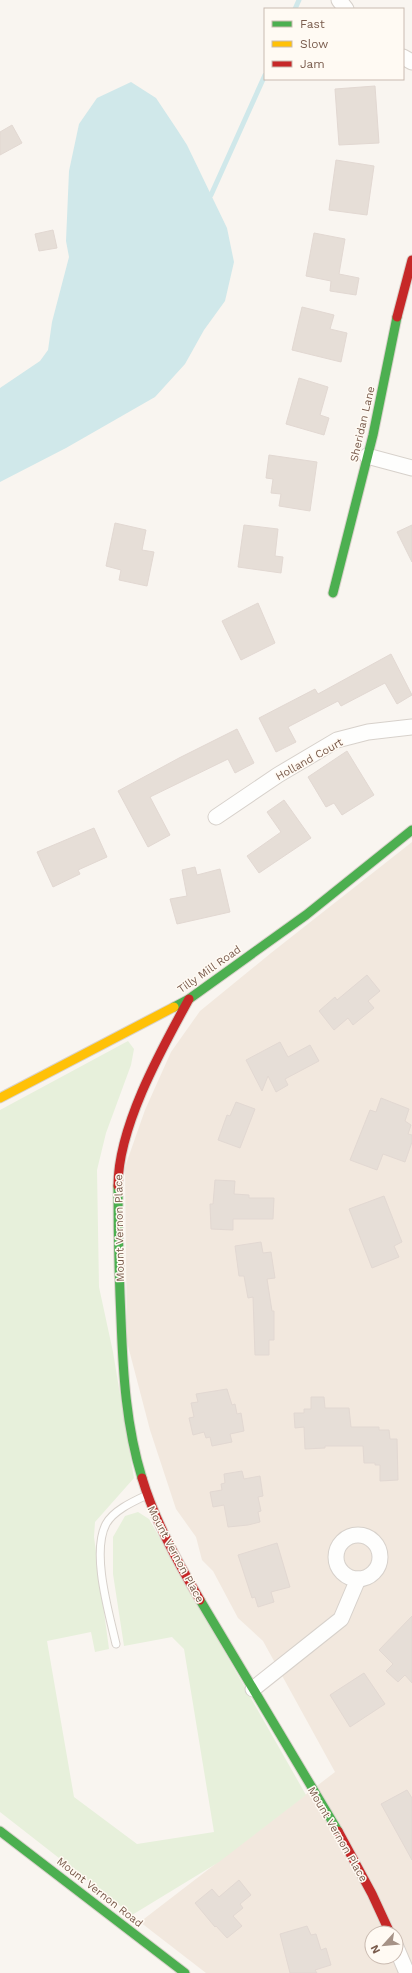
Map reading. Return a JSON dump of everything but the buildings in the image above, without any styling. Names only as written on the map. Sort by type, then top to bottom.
[{"type":"street","points":[[339,0],[345,8]]},
{"type":"street","name":"Sheridan Lane","points":[[333,593],[367,456],[402,294],[412,260]]},
{"type":"street","points":[[367,456],[412,468]]},
{"type":"street","name":"Holland Court","points":[[216,817],[278,775],[337,740],[368,732],[412,727]]},
{"type":"street","name":"Tilly Mill Road","points":[[0,1098],[189,999],[306,915],[412,830]]},
{"type":"street","name":"Mount Vernon Place","points":[[189,999],[155,1062],[132,1120],[118,1168],[118,1248],[124,1384],[133,1449],[151,1508],[184,1573],[254,1689],[372,1894],[386,1925]]},
{"type":"street","points":[[254,1689],[341,1619],[358,1579]]},
{"type":"street","name":"Mount Vernon Road","points":[[0,1831],[185,1973]]},
{"type":"lane","points":[[116,1644],[99,1550],[106,1524],[126,1505],[147,1495]]},
{"type":"shaded area","points":[[412,842],[412,1973],[206,1973],[140,1922],[335,1772],[263,1641],[238,1618],[213,1571],[202,1560],[196,1537],[176,1509],[150,1430],[127,1342],[125,1167],[145,1110],[171,1052],[200,1011]]},
{"type":"green space","points":[[128,1041],[134,1049],[131,1065],[106,1133],[97,1170],[99,1287],[113,1352],[134,1478],[95,1522],[94,1537],[109,1649],[95,1652],[91,1632],[47,1641],[74,1797],[137,1844],[214,1832],[184,1649],[172,1637],[124,1646],[113,1574],[113,1537],[125,1516],[138,1512],[149,1519],[306,1795],[219,1862],[132,1915],[0,1812],[0,1110]]},
{"type":"water","points":[[131,82],[156,98],[178,131],[187,145],[227,228],[234,262],[225,301],[204,330],[185,364],[155,397],[66,448],[0,482],[0,388],[40,361],[48,350],[52,322],[69,257],[66,241],[69,171],[79,124],[97,98]]},
{"type":"waterway","points":[[295,8],[299,0]]},
{"type":"waterway","points":[[211,195],[264,77]]},
{"type":"traffic: fast","points":[[333,593],[373,435],[397,317]]},
{"type":"traffic: fast","points":[[174,1007],[189,999],[306,915],[412,830]]},
{"type":"traffic: fast","points":[[118,1186],[118,1236],[124,1379],[132,1439],[142,1478]]},
{"type":"traffic: fast","points":[[200,1600],[338,1831]]},
{"type":"traffic: fast","points":[[0,1831],[185,1973]]},
{"type":"traffic: slow","points":[[0,1098],[174,1007]]},
{"type":"traffic: jam","points":[[397,317],[412,260]]},
{"type":"traffic: jam","points":[[118,1186],[120,1163],[125,1139],[133,1114],[154,1065],[189,999]]},
{"type":"traffic: jam","points":[[142,1478],[153,1510],[167,1540],[200,1600]]},
{"type":"traffic: jam","points":[[338,1831],[372,1894],[386,1925]]}]
